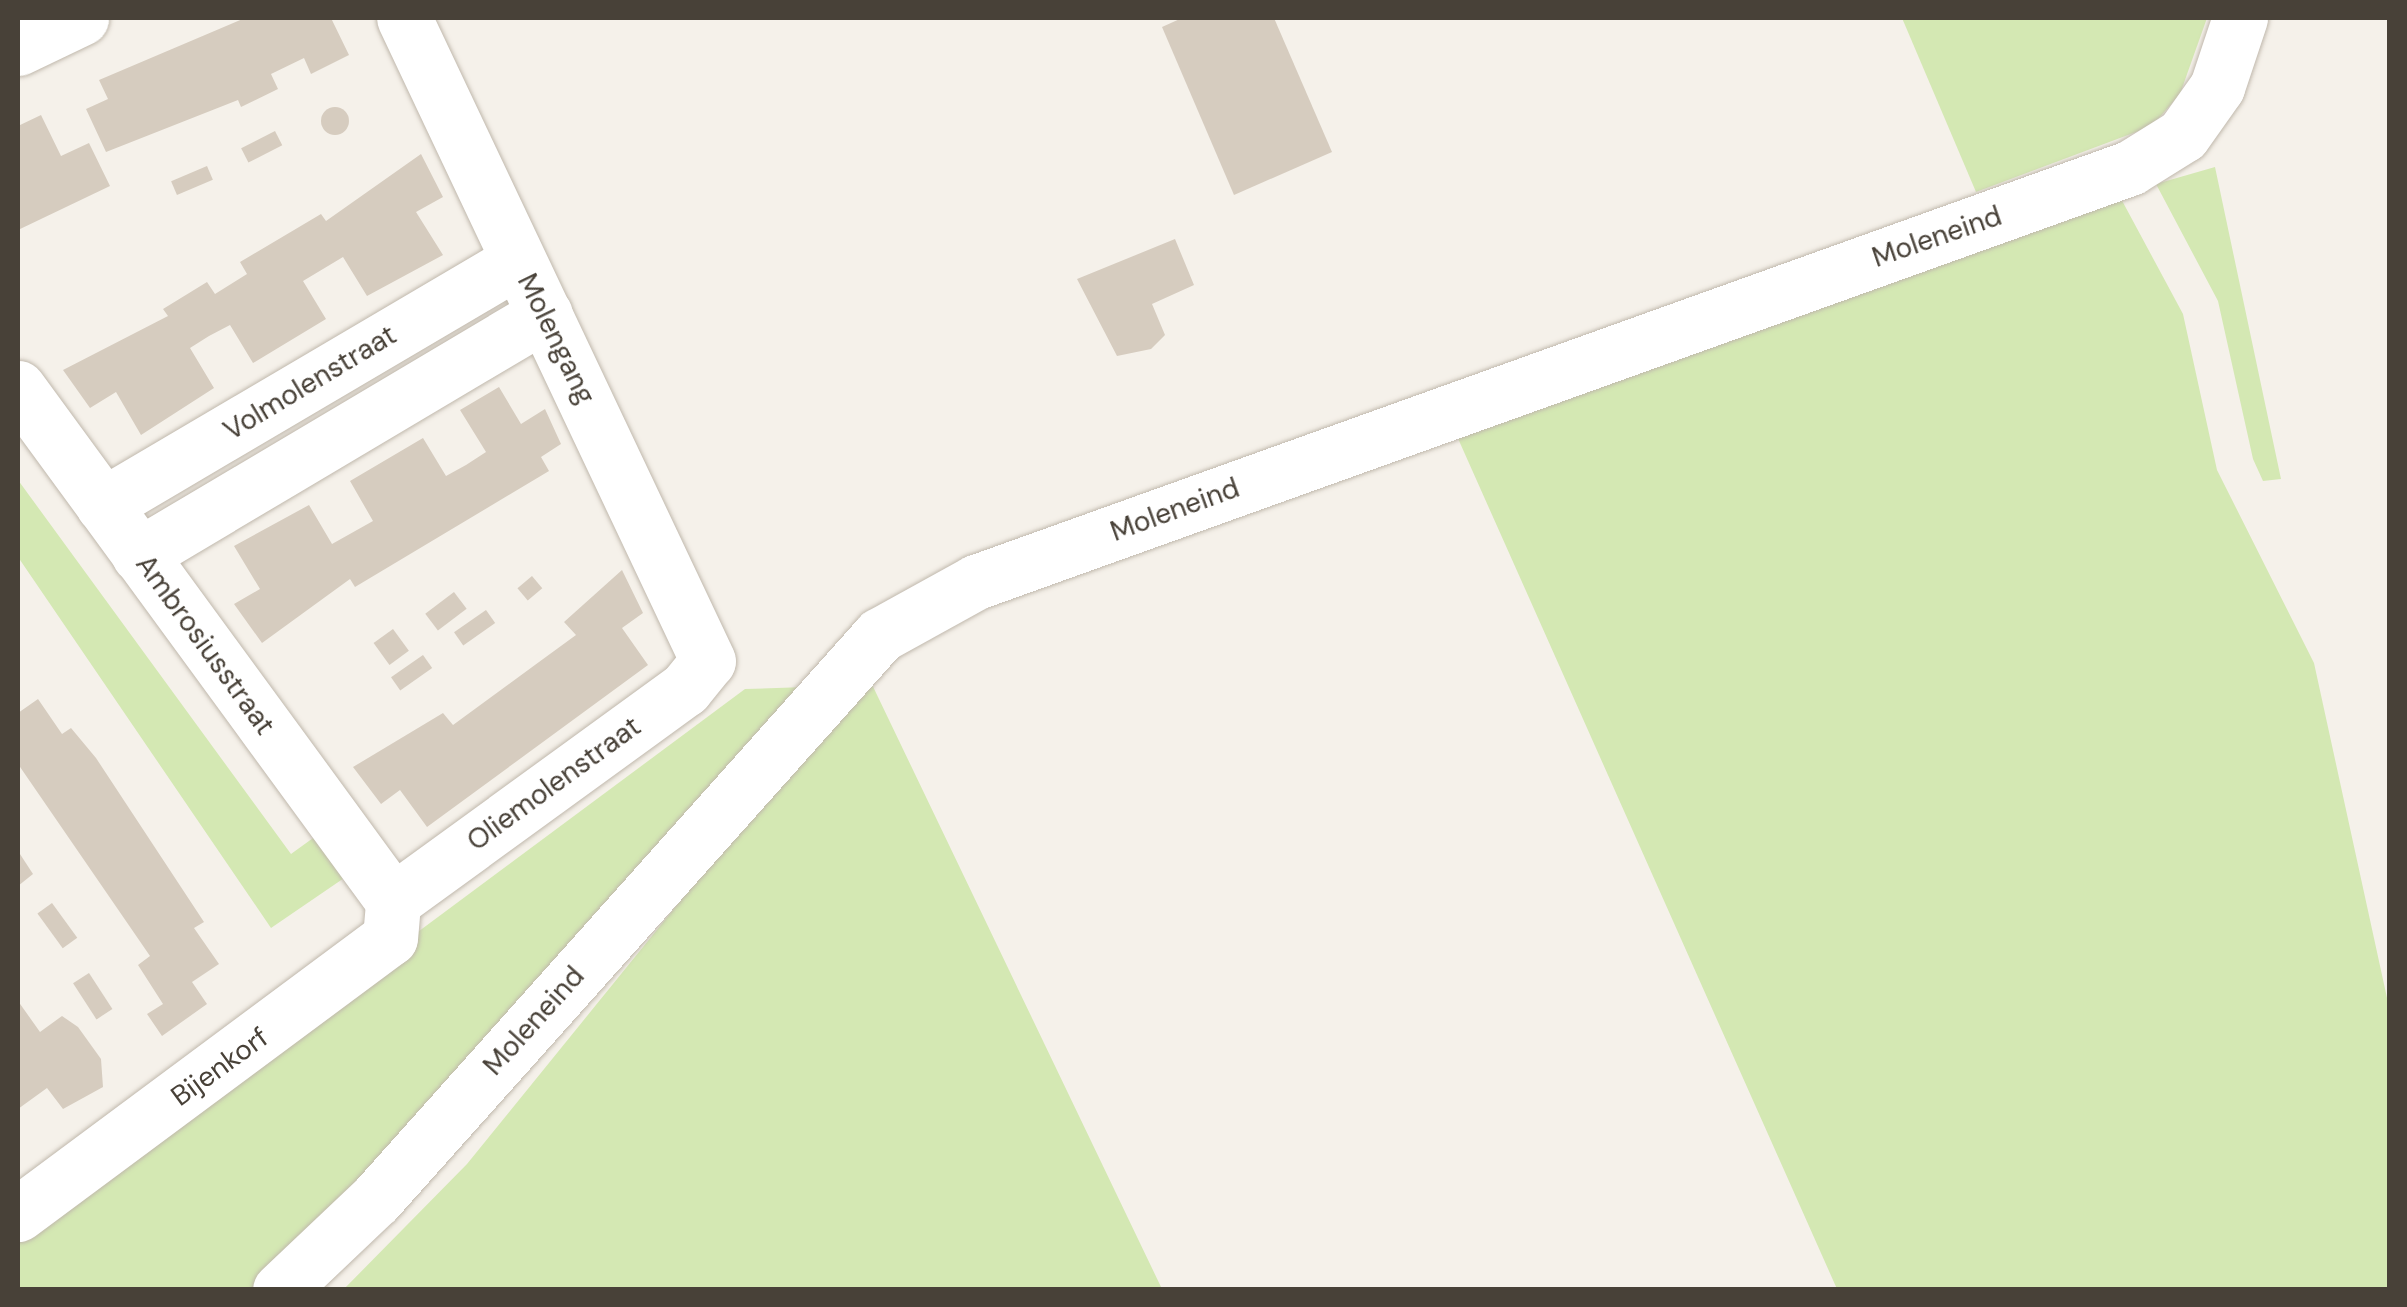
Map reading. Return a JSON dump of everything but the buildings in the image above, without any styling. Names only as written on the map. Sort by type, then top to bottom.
[{"type":"street","points":[[18,48],[80,18]]},
{"type":"street","name":"Molengang","points":[[404,18],[708,661]]},
{"type":"street","name":"Moleneind","points":[[280,1290],[376,1199],[880,635],[976,582],[2130,168],[2183,136],[2217,87],[2240,18]]},
{"type":"street","name":"Volmolenstraat","points":[[103,505],[517,261]]},
{"type":"street","points":[[139,555],[545,314]]},
{"type":"street","name":"Ambrosiusstraat","points":[[18,388],[394,901]]},
{"type":"street","name":"Oliemolenstraat","points":[[394,901],[684,689],[708,661]]},
{"type":"street","name":"Bijenkorf","points":[[18,1214],[390,938],[394,901]]},
{"type":"green space","points":[[1902,18],[2207,18],[2180,94],[2152,126],[1976,192]]},
{"type":"green space","points":[[2215,167],[2281,479],[2263,481],[2253,459],[2218,301],[2156,184]]},
{"type":"green space","points":[[2119,195],[2183,314],[2217,470],[2314,663],[2389,1007],[2389,1289],[1837,1289],[1456,434]]},
{"type":"green space","points":[[18,480],[291,854],[320,833],[350,874],[271,928],[18,557]]},
{"type":"green space","points":[[866,672],[1162,1289],[343,1290],[467,1164]]},
{"type":"green space","points":[[806,687],[442,1125],[251,1289],[18,1289],[18,1229],[745,689]]}]
